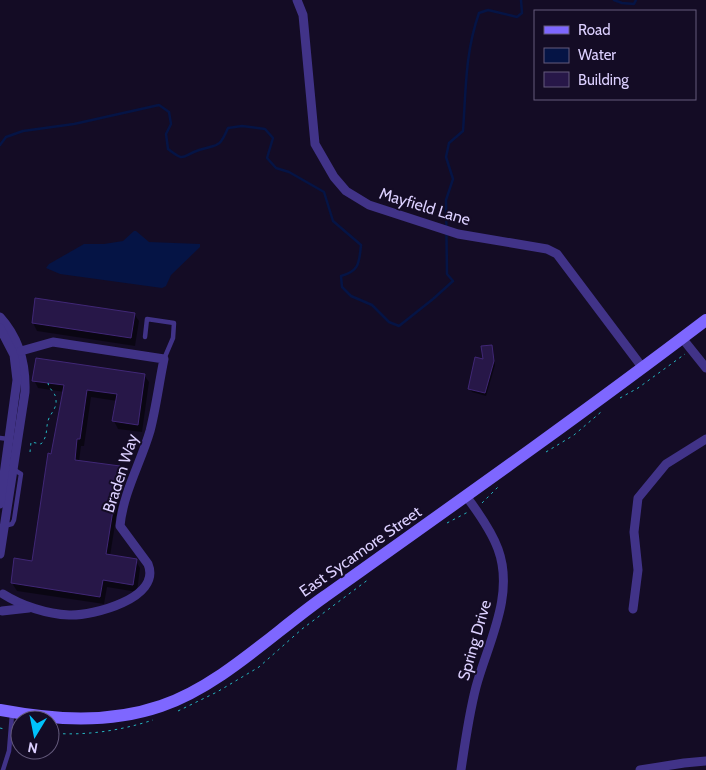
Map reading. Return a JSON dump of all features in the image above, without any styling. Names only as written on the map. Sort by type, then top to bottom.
[{"type":"main road","name":"East Sycamore Street","points":[[6,711],[88,719],[114,717],[162,706],[203,686],[706,320]]},
{"type":"street","name":"Mayfield Lane","points":[[297,0],[302,14],[315,144],[334,177],[346,191],[369,205],[458,234],[547,249],[557,254],[642,367]]},
{"type":"street","points":[[0,317],[10,330],[18,353],[17,388],[0,504]]},
{"type":"street","points":[[0,328],[18,353]]},
{"type":"street","points":[[682,338],[706,368]]},
{"type":"street","points":[[18,353],[53,342],[164,359]]},
{"type":"street","name":"Braden Way","points":[[1,591],[17,602],[34,608],[69,615],[86,614],[106,610],[138,594],[149,580],[150,571],[148,564],[120,526],[120,518],[150,430],[164,359]]},
{"type":"street","points":[[633,609],[638,570],[634,532],[638,498],[666,464],[706,438]]},
{"type":"street","points":[[0,554],[2,531],[13,469],[9,439]]},
{"type":"street","name":"Spring Drive","points":[[461,770],[472,705],[497,622],[504,585],[499,551],[492,535],[466,496]]},
{"type":"street","points":[[1,591],[5,605],[1,612]]},
{"type":"street","name":"Braden Way","points":[[1,612],[34,608]]},
{"type":"street","points":[[640,770],[706,761]]},
{"type":"lane","points":[[145,337],[147,319],[174,323],[173,338],[164,359]]},
{"type":"lane","points":[[3,770],[9,750],[6,711]]},
{"type":"path","points":[[614,402],[638,388],[686,354]]},
{"type":"path","points":[[30,452],[32,442],[42,444],[45,439],[49,418],[56,404],[55,394],[49,388],[48,383]]},
{"type":"path","points":[[544,453],[574,435],[607,407]]},
{"type":"path","points":[[480,505],[504,482]]},
{"type":"water","points":[[134,231],[149,242],[200,244],[200,247],[171,275],[166,286],[162,288],[60,274],[46,268],[49,264],[84,244],[104,244],[123,241]]},
{"type":"building","points":[[35,298],[135,313],[131,338],[32,323]]},
{"type":"building","points":[[492,345],[494,361],[485,393],[468,389],[475,357],[483,359],[481,346]]},
{"type":"building","points":[[36,358],[145,374],[138,425],[112,421],[117,394],[87,390],[80,439],[77,439],[75,460],[120,466],[106,554],[137,559],[133,585],[103,580],[100,597],[11,583],[14,558],[32,561],[48,453],[51,454],[64,385],[32,381]]},
{"type":"waterway","points":[[0,145],[6,137],[23,131],[74,124],[159,105],[169,112],[171,124],[166,134],[168,149],[181,157],[217,145],[228,128],[242,126],[265,129],[273,138],[267,158],[276,168],[289,172],[324,192],[333,221],[361,245],[357,265],[352,271],[341,276],[342,287],[351,296],[372,305],[389,322],[399,326],[453,281],[447,274],[446,200],[453,179],[446,157],[449,143],[463,131],[467,72],[474,28],[479,13],[488,10],[517,17],[522,13],[521,0]]},
{"type":"waterway","points":[[614,0],[634,4],[636,0]]}]
